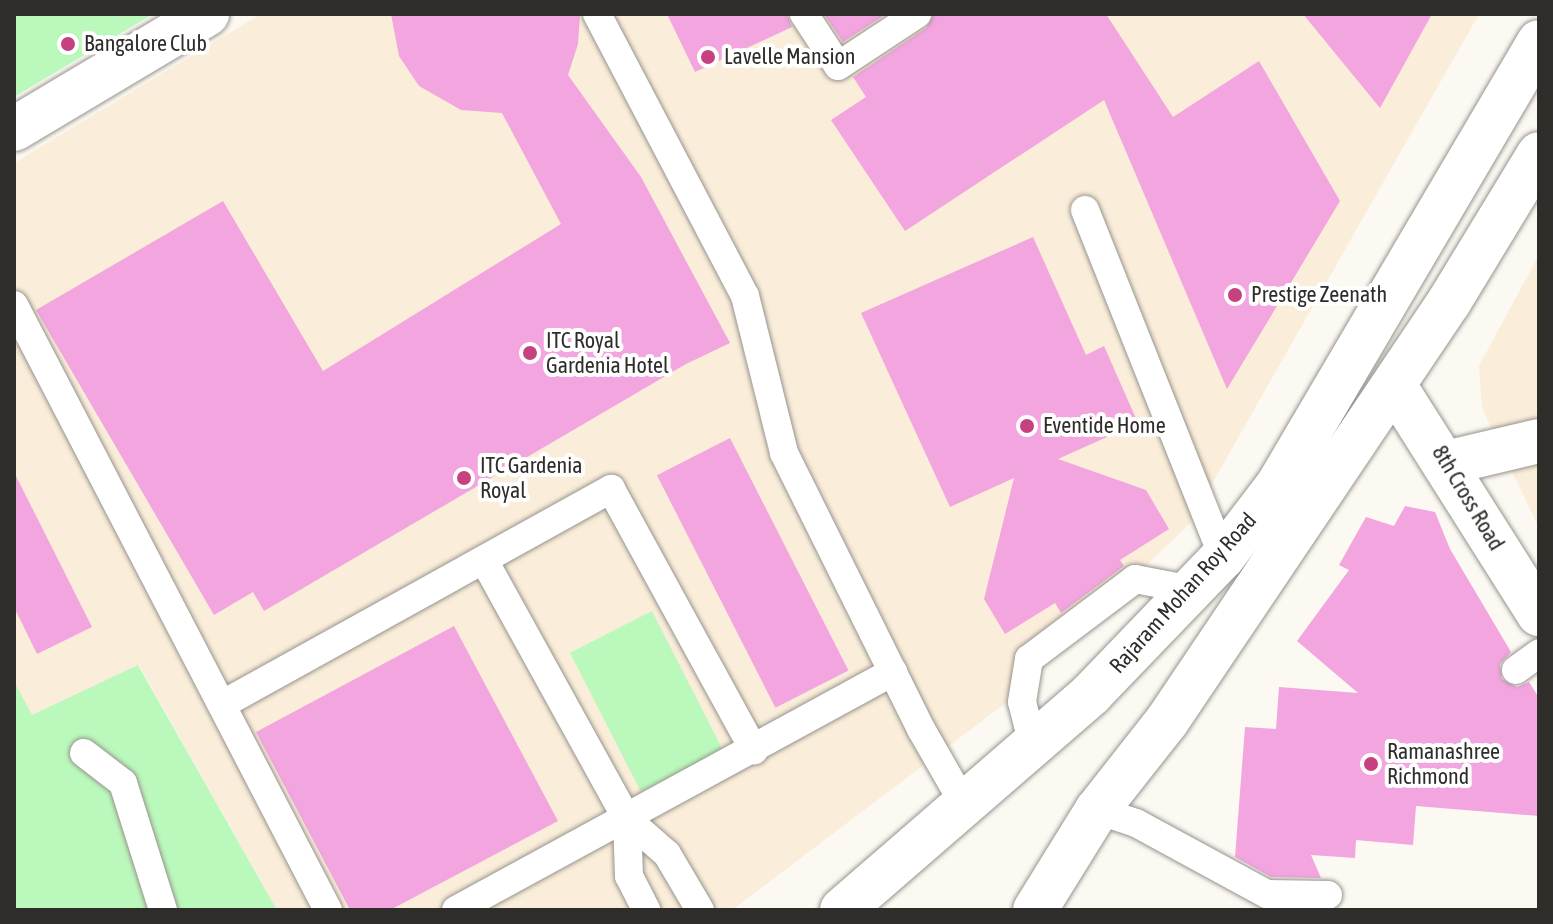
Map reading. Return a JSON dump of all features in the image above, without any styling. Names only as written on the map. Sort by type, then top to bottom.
[{"type":"main road","points":[[14,129],[207,14]]},
{"type":"main road","name":"Rajaram Mohan Roy Road","points":[[846,908],[1091,694],[1223,557],[1278,485],[1539,42]]},
{"type":"main road","name":"Rajaram Mohan Roy Road","points":[[1035,910],[1097,810],[1167,721],[1394,385],[1539,154]]},
{"type":"main road","name":"8th Cross Road","points":[[1394,385],[1539,614]]},
{"type":"main road","points":[[1446,463],[1539,441]]},
{"type":"lane","points":[[597,14],[745,296],[784,453],[893,672],[964,804]]},
{"type":"lane","points":[[804,14],[838,66],[917,14]]},
{"type":"lane","points":[[1085,210],[1223,557]]},
{"type":"lane","points":[[14,305],[328,910]]},
{"type":"lane","points":[[223,704],[485,562],[611,489],[754,750]]},
{"type":"lane","points":[[485,562],[627,819],[667,854],[700,910]]},
{"type":"lane","points":[[1033,745],[1022,702],[1029,659],[1135,579],[1192,590]]},
{"type":"lane","points":[[1516,670],[1539,653]]},
{"type":"lane","points":[[456,910],[893,672]]},
{"type":"lane","points":[[84,753],[123,783],[163,910]]},
{"type":"lane","points":[[1097,810],[1136,823],[1267,894],[1328,895]]},
{"type":"lane","points":[[627,819],[629,876],[646,910]]},
{"type":"shaded area","name":"ITC Gardenia Royal","points":[[261,14],[1479,14],[1189,524],[1003,705],[732,910],[277,910],[139,665],[31,716],[14,681],[14,163]]},
{"type":"shaded area","points":[[1539,255],[1539,528],[1482,408],[1479,366]]},
{"type":"green space","name":"Bangalore Club","points":[[14,14],[153,14],[14,97]]},
{"type":"green space","points":[[652,611],[723,750],[641,792],[570,653]]},
{"type":"green space","points":[[138,665],[277,910],[14,910],[14,681],[32,715]]},
{"type":"building","name":"ITC Royal Gardenia Hotel","points":[[391,14],[580,14],[578,44],[568,75],[641,177],[730,343],[686,364],[264,611],[253,592],[214,615],[36,310],[223,201],[323,371],[561,224],[502,113],[461,110],[419,86],[399,56]]},
{"type":"building","name":"Lavelle Mansion","points":[[667,14],[787,14],[792,27],[695,72]]},
{"type":"building","points":[[824,14],[886,14],[843,42]]},
{"type":"building","points":[[934,14],[1106,14],[1173,117],[1259,61],[1340,201],[1227,389],[1104,100],[905,231],[831,120],[866,97],[853,77],[926,28]]},
{"type":"building","points":[[1303,14],[1432,14],[1380,108]]},
{"type":"building","points":[[1033,237],[1086,355],[1104,346],[1138,423],[1058,459],[1146,490],[1169,529],[1120,560],[1124,566],[1061,613],[1055,603],[1005,634],[984,599],[1014,478],[950,507],[861,313]]},
{"type":"building","points":[[730,438],[848,671],[775,708],[657,475]]},
{"type":"building","points":[[14,472],[92,627],[37,654],[14,607]]},
{"type":"building","points":[[1405,506],[1435,512],[1450,549],[1511,652],[1500,664],[1502,679],[1517,687],[1529,682],[1539,698],[1539,816],[1416,806],[1413,845],[1356,840],[1355,858],[1311,855],[1321,878],[1271,877],[1235,857],[1245,727],[1276,729],[1279,687],[1358,693],[1297,641],[1349,570],[1339,565],[1366,517],[1394,526]]},
{"type":"building","points":[[454,626],[558,821],[390,910],[350,910],[256,732]]},
{"type":"place","name":"Bangalore Club","points":[[68,44]]},
{"type":"place","name":"Lavelle Mansion","points":[[708,57]]},
{"type":"place","name":"Prestige Zeenath","points":[[1235,295]]},
{"type":"place","name":"ITC Royal Gardenia Hotel","points":[[530,353]]},
{"type":"place","name":"Eventide Home","points":[[1027,426]]},
{"type":"place","name":"ITC Gardenia Royal","points":[[464,478]]},
{"type":"place","name":"Ramanashree Richmond","points":[[1371,764]]}]
